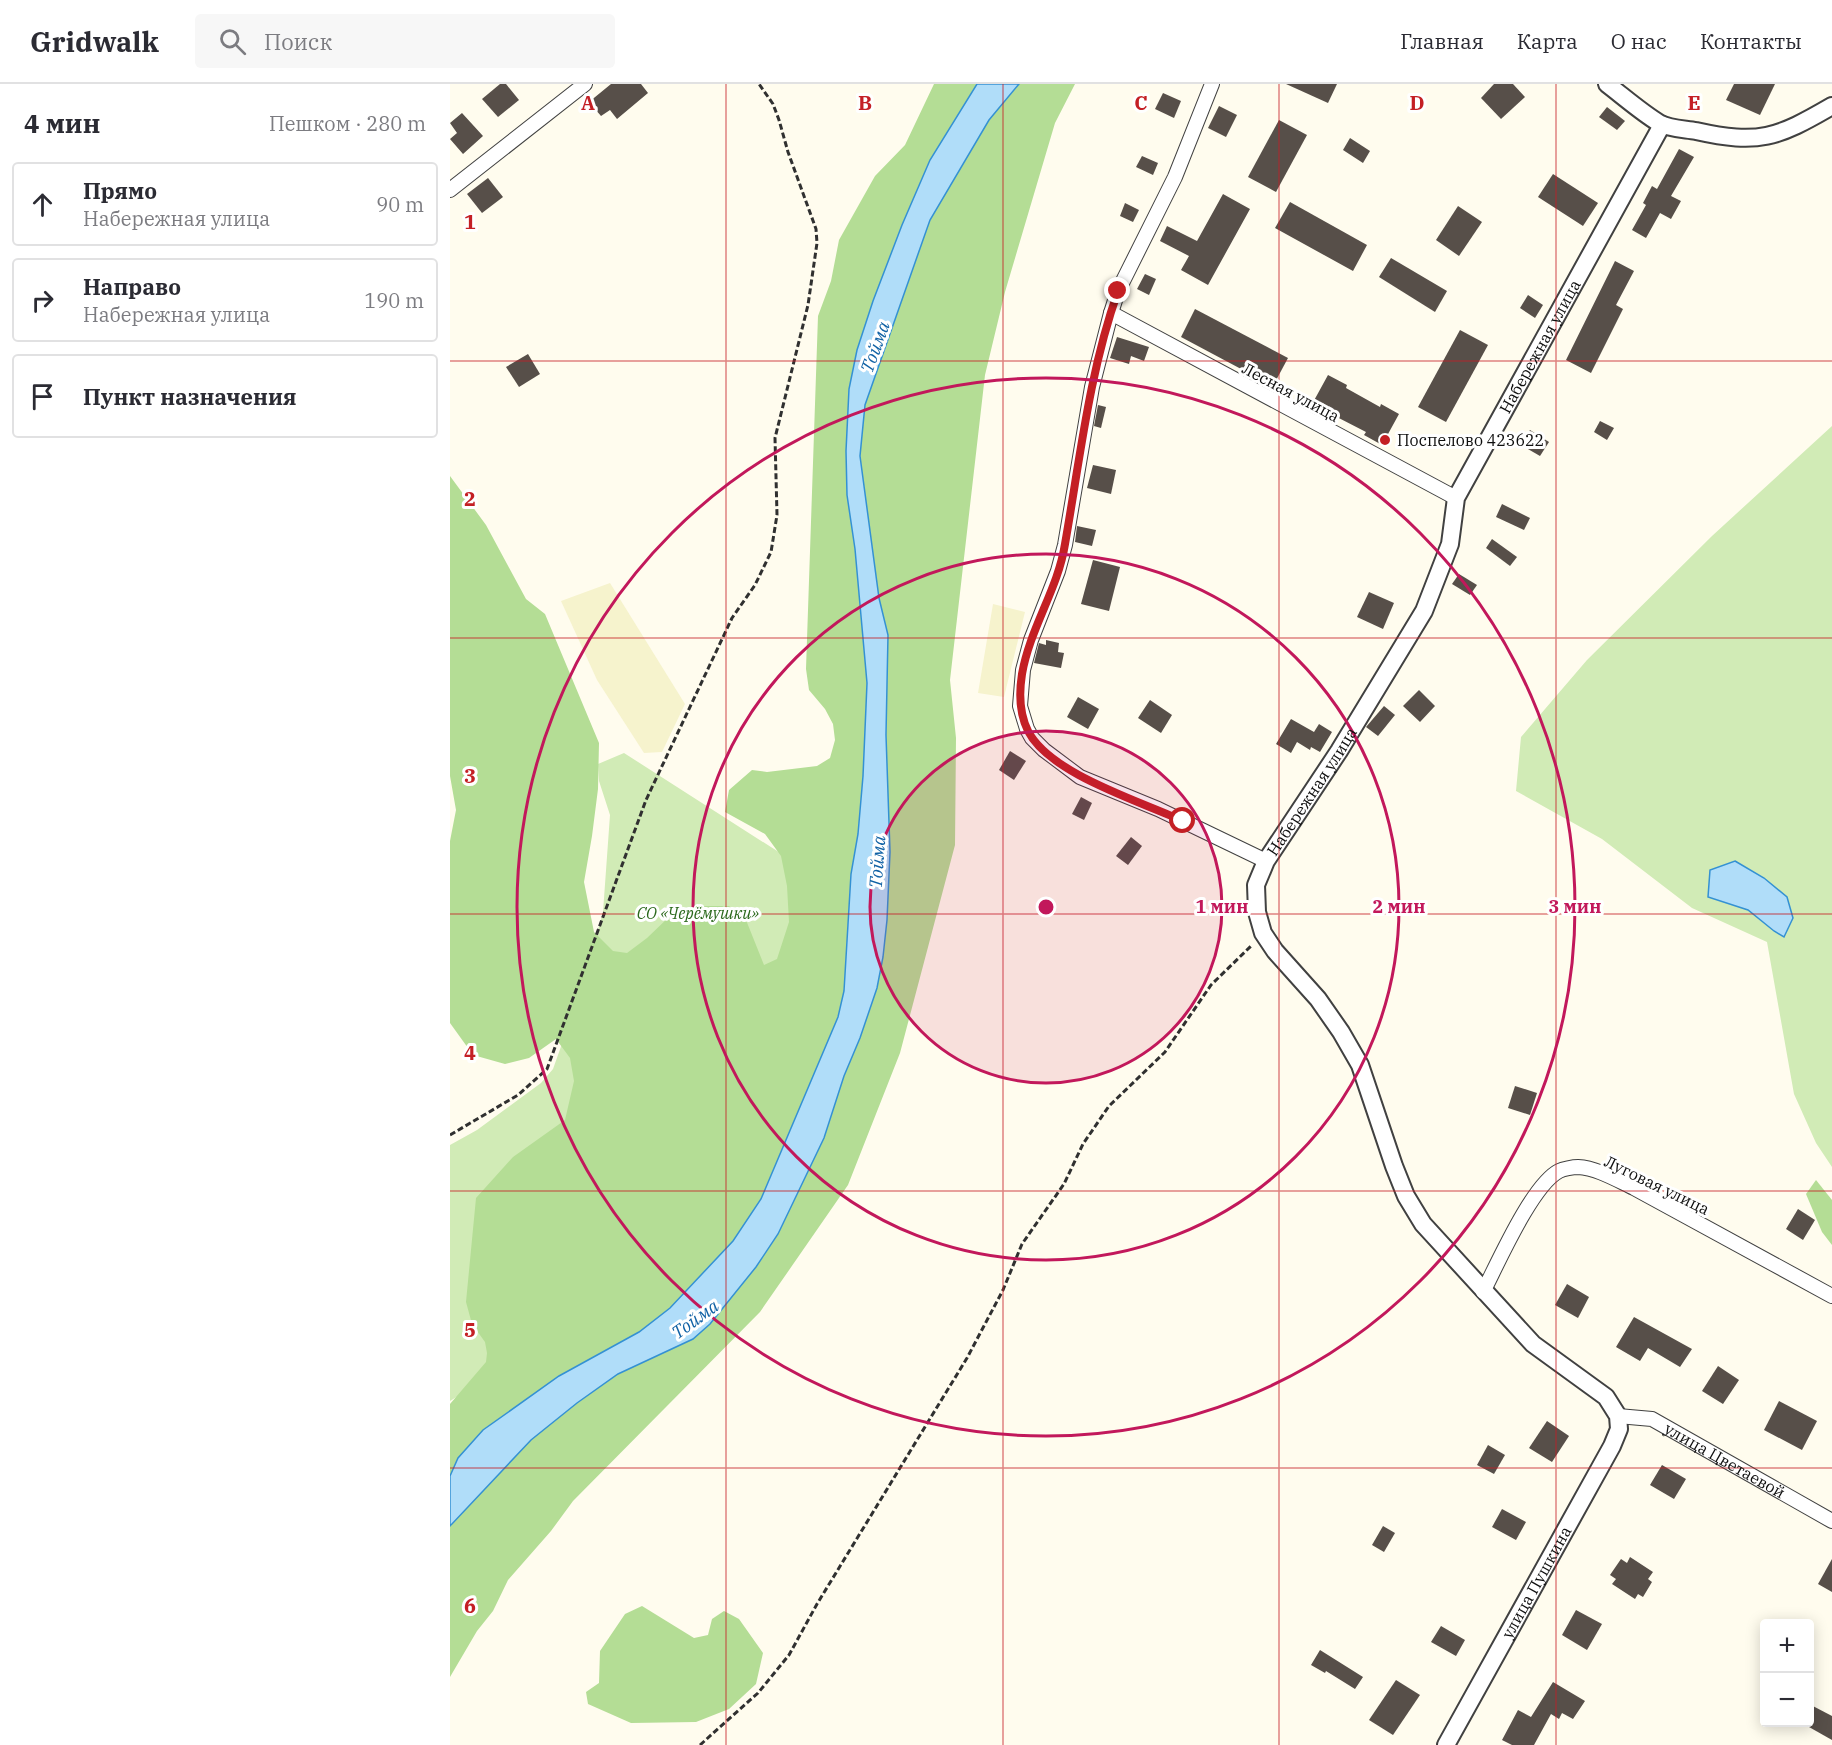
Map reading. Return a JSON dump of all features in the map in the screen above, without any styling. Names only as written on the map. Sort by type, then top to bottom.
[{"type":"street","points":[[450,190],[585,84]]},
{"type":"street","name":"Набережная улица","points":[[1212,84],[1174,177],[1118,291],[1111,313],[1092,387],[1065,545],[1058,571],[1031,640],[1023,670],[1020,694],[1023,718],[1032,738],[1080,777],[1158,809],[1266,861],[1339,751],[1424,611],[1450,544],[1456,498],[1662,124]]},
{"type":"street","points":[[1607,84],[1662,124],[1720,137],[1747,139],[1773,135],[1794,128],[1832,106]]},
{"type":"street","name":"Лесная улица","points":[[1111,313],[1456,498]]},
{"type":"street","points":[[1266,861],[1256,885],[1255,899],[1263,933],[1275,951],[1318,999],[1360,1065],[1394,1166],[1406,1196],[1423,1224],[1533,1344],[1606,1396],[1618,1416]]},
{"type":"street","name":"Луговая улица","points":[[1484,1292],[1518,1223],[1542,1187],[1560,1171],[1577,1167],[1600,1173],[1634,1188],[1832,1296]]},
{"type":"street","name":"улица Цветаевой","points":[[1618,1416],[1652,1419],[1832,1521]]},
{"type":"street","name":"улица Пушкина","points":[[1446,1745],[1612,1446],[1619,1430],[1618,1416]]},
{"type":"path","points":[[450,1135],[518,1095],[547,1069],[646,800],[732,618],[755,585],[771,552],[777,515],[775,438],[808,305],[817,243],[816,229],[779,120],[773,104],[759,84]]},
{"type":"path","points":[[700,1745],[758,1693],[789,1655],[817,1604],[967,1358],[1003,1290],[1022,1244],[1064,1184],[1083,1144],[1109,1106],[1165,1052],[1211,985],[1263,933]]},
{"type":"shaded area","points":[[610,583],[685,704],[662,752],[644,753],[597,680],[561,601]]},
{"type":"shaded area","points":[[993,604],[1025,612],[1004,697],[978,693]]},
{"type":"green space","points":[[934,84],[977,84],[930,160],[902,225],[857,350],[849,389],[846,451],[847,495],[855,549],[867,683],[858,834],[851,874],[844,991],[838,1017],[761,1199],[733,1241],[670,1308],[639,1332],[559,1376],[483,1430],[459,1458],[450,1476],[450,1404],[486,1362],[487,1353],[485,1342],[472,1324],[466,1302],[476,1198],[513,1157],[565,1120],[574,1081],[570,1058],[556,1039],[529,1058],[505,1064],[473,1055],[450,1023],[450,841],[456,810],[450,776],[450,476],[486,525],[526,599],[545,614],[599,743],[598,789],[584,882],[594,932],[613,951],[627,953],[671,915],[697,906],[729,906],[746,920],[764,965],[777,959],[789,922],[787,886],[781,856],[765,834],[725,812],[729,790],[752,770],[767,772],[817,766],[830,758],[835,740],[833,724],[825,709],[809,690],[806,669],[818,316],[831,281],[839,240],[875,176],[905,145]]},
{"type":"green space","points":[[1019,84],[1075,84],[1055,123],[1005,292],[985,375],[950,680],[956,738],[955,845],[900,1053],[848,1185],[760,1312],[573,1501],[551,1531],[508,1580],[493,1611],[477,1631],[450,1677],[450,1526],[531,1440],[577,1403],[618,1374],[693,1339],[756,1267],[778,1234],[824,1138],[844,1076],[860,1038],[877,988],[883,957],[890,852],[886,735],[888,635],[879,598],[860,456],[865,405],[930,220],[989,120]]},
{"type":"green space","points":[[1832,426],[1832,1167],[1816,1143],[1794,1094],[1767,942],[1692,908],[1602,839],[1516,791],[1521,737],[1587,660],[1712,536]]},
{"type":"green space","name":"СО «Черёмушки»","points":[[624,753],[813,874],[808,928],[466,1391],[450,1401],[450,1145],[477,1130],[541,1083],[553,1069],[581,990],[603,912],[610,815],[599,781],[598,764]]},
{"type":"green space","points":[[1816,1180],[1832,1200],[1832,1245],[1822,1232],[1806,1194]]},
{"type":"green space","points":[[642,1606],[694,1638],[708,1635],[712,1619],[724,1611],[739,1619],[763,1653],[756,1684],[729,1709],[696,1722],[631,1723],[588,1704],[586,1692],[599,1683],[600,1651],[625,1614]]},
{"type":"water","name":"Тойма","points":[[977,84],[1019,84],[989,120],[930,220],[865,405],[860,456],[879,598],[888,635],[886,735],[890,852],[887,920],[877,988],[824,1138],[778,1234],[756,1267],[710,1324],[693,1339],[618,1374],[577,1403],[531,1440],[450,1526],[450,1476],[458,1458],[483,1430],[559,1376],[639,1332],[670,1308],[733,1241],[761,1199],[838,1017],[844,991],[851,874],[858,834],[867,683],[855,549],[847,495],[846,451],[849,389],[857,350],[902,225],[930,160]]},
{"type":"water","points":[[1735,861],[1764,878],[1787,897],[1793,918],[1784,937],[1748,910],[1708,897],[1710,870]]},
{"type":"building","points":[[500,84],[506,84],[519,100],[498,117],[482,99]]},
{"type":"building","points":[[611,84],[641,84],[648,93],[617,119],[610,110],[601,116],[589,102]]},
{"type":"building","points":[[1286,84],[1337,84],[1328,103]]},
{"type":"building","points":[[1494,84],[1513,84],[1525,97],[1501,119],[1481,98]]},
{"type":"building","points":[[1734,84],[1775,84],[1760,115],[1726,100]]},
{"type":"building","points":[[1163,93],[1181,101],[1174,118],[1155,109]]},
{"type":"building","points":[[1219,106],[1237,115],[1226,137],[1208,128]]},
{"type":"building","points":[[1607,107],[1625,121],[1617,130],[1599,117]]},
{"type":"building","points":[[462,113],[483,136],[463,154],[450,139],[457,133],[450,123]]},
{"type":"building","points":[[1279,120],[1307,135],[1276,192],[1248,177]]},
{"type":"building","points":[[1350,138],[1370,151],[1363,163],[1343,150]]},
{"type":"building","points":[[1679,149],[1694,157],[1671,196],[1681,201],[1671,219],[1660,213],[1646,238],[1632,230],[1646,205],[1643,203],[1652,186],[1657,189]]},
{"type":"building","points":[[1142,156],[1158,163],[1153,175],[1136,167]]},
{"type":"building","points":[[1553,174],[1598,203],[1583,226],[1538,197]]},
{"type":"building","points":[[488,178],[503,197],[482,213],[467,194]]},
{"type":"building","points":[[1223,194],[1250,209],[1208,285],[1181,270],[1189,256],[1160,241],[1167,226],[1197,241]]},
{"type":"building","points":[[1290,202],[1367,245],[1353,271],[1275,228]]},
{"type":"building","points":[[1125,203],[1139,210],[1133,222],[1120,216]]},
{"type":"building","points":[[1458,206],[1482,222],[1459,256],[1436,240]]},
{"type":"building","points":[[1391,258],[1447,291],[1435,312],[1379,277]]},
{"type":"building","points":[[1615,261],[1634,271],[1616,305],[1623,309],[1591,373],[1566,360]]},
{"type":"building","points":[[1145,274],[1156,279],[1149,295],[1137,289]]},
{"type":"building","points":[[1528,295],[1543,305],[1535,318],[1520,308]]},
{"type":"building","points":[[1195,309],[1288,358],[1273,386],[1181,337]]},
{"type":"building","points":[[1460,330],[1488,345],[1446,422],[1418,407]]},
{"type":"building","points":[[1117,337],[1149,347],[1144,361],[1131,356],[1129,364],[1110,358]]},
{"type":"building","points":[[528,354],[540,374],[519,387],[506,367]]},
{"type":"building","points":[[1328,375],[1380,407],[1381,404],[1399,414],[1382,445],[1364,435],[1366,432],[1311,406]]},
{"type":"building","points":[[1098,405],[1106,407],[1101,428],[1094,426]]},
{"type":"building","points":[[1600,421],[1614,428],[1607,440],[1594,432]]},
{"type":"building","points":[[1530,430],[1549,442],[1540,456],[1521,445]]},
{"type":"building","points":[[1093,465],[1116,470],[1111,494],[1087,488]]},
{"type":"building","points":[[1502,504],[1530,518],[1524,530],[1496,517]]},
{"type":"building","points":[[1077,526],[1096,530],[1092,546],[1075,542]]},
{"type":"building","points":[[1492,539],[1517,557],[1510,566],[1486,548]]},
{"type":"building","points":[[1093,560],[1120,567],[1109,611],[1081,604]]},
{"type":"building","points":[[1459,574],[1477,585],[1470,595],[1452,584]]},
{"type":"building","points":[[1369,592],[1394,603],[1383,629],[1357,617]]},
{"type":"building","points":[[1046,640],[1059,643],[1058,652],[1064,653],[1061,668],[1034,663],[1039,643],[1046,645]]},
{"type":"building","points":[[1419,690],[1435,706],[1420,722],[1403,706]]},
{"type":"building","points":[[1078,697],[1099,709],[1088,729],[1067,717]]},
{"type":"building","points":[[1150,700],[1172,715],[1161,733],[1138,718]]},
{"type":"building","points":[[1384,706],[1395,715],[1378,736],[1366,727]]},
{"type":"building","points":[[1291,719],[1314,732],[1319,724],[1332,732],[1320,752],[1311,747],[1310,750],[1297,742],[1291,753],[1276,744]]},
{"type":"building","points":[[1010,751],[1026,761],[1014,780],[999,770]]},
{"type":"building","points":[[1081,797],[1092,803],[1084,820],[1072,814]]},
{"type":"building","points":[[1131,837],[1142,846],[1128,865],[1116,856]]},
{"type":"building","points":[[1515,1086],[1537,1093],[1530,1115],[1508,1108]]},
{"type":"building","points":[[1798,1209],[1815,1220],[1803,1240],[1786,1229]]},
{"type":"building","points":[[1567,1284],[1589,1297],[1578,1318],[1555,1305]]},
{"type":"building","points":[[1634,1317],[1692,1349],[1680,1367],[1648,1348],[1640,1361],[1616,1347]]},
{"type":"building","points":[[1718,1366],[1739,1380],[1723,1404],[1702,1391]]},
{"type":"building","points":[[1779,1401],[1817,1421],[1802,1450],[1764,1430]]},
{"type":"building","points":[[1547,1421],[1569,1436],[1552,1462],[1529,1448]]},
{"type":"building","points":[[1488,1445],[1505,1455],[1494,1474],[1477,1465]]},
{"type":"building","points":[[1662,1465],[1686,1479],[1674,1499],[1650,1485]]},
{"type":"building","points":[[1502,1509],[1526,1522],[1516,1540],[1492,1527]]},
{"type":"building","points":[[1383,1526],[1395,1533],[1384,1552],[1372,1545]]},
{"type":"building","points":[[1630,1557],[1653,1572],[1648,1579],[1652,1582],[1643,1597],[1638,1594],[1635,1599],[1612,1584],[1616,1579],[1610,1575],[1621,1559],[1627,1563]]},
{"type":"building","points":[[1832,1559],[1832,1592],[1818,1584]]},
{"type":"building","points":[[1576,1610],[1602,1624],[1587,1650],[1562,1635]]},
{"type":"building","points":[[1441,1626],[1465,1640],[1456,1656],[1431,1642]]},
{"type":"building","points":[[1320,1650],[1363,1677],[1355,1689],[1326,1671],[1325,1673],[1311,1665]]},
{"type":"building","points":[[1396,1680],[1420,1695],[1393,1735],[1369,1720]]},
{"type":"building","points":[[1553,1682],[1585,1701],[1573,1719],[1562,1713],[1559,1719],[1551,1714],[1534,1745],[1512,1745],[1502,1740],[1518,1710],[1531,1717]]},
{"type":"building","points":[[1814,1707],[1832,1716],[1832,1740],[1809,1727],[1814,1727]]},
{"type":"place","name":"Поспелово 423622","points":[[1385,440]]},
{"type":"route","points":[[1118,291],[1092,387],[1065,545],[1058,571],[1031,640],[1023,670],[1020,706],[1032,738],[1080,777],[1183,821]]}]
